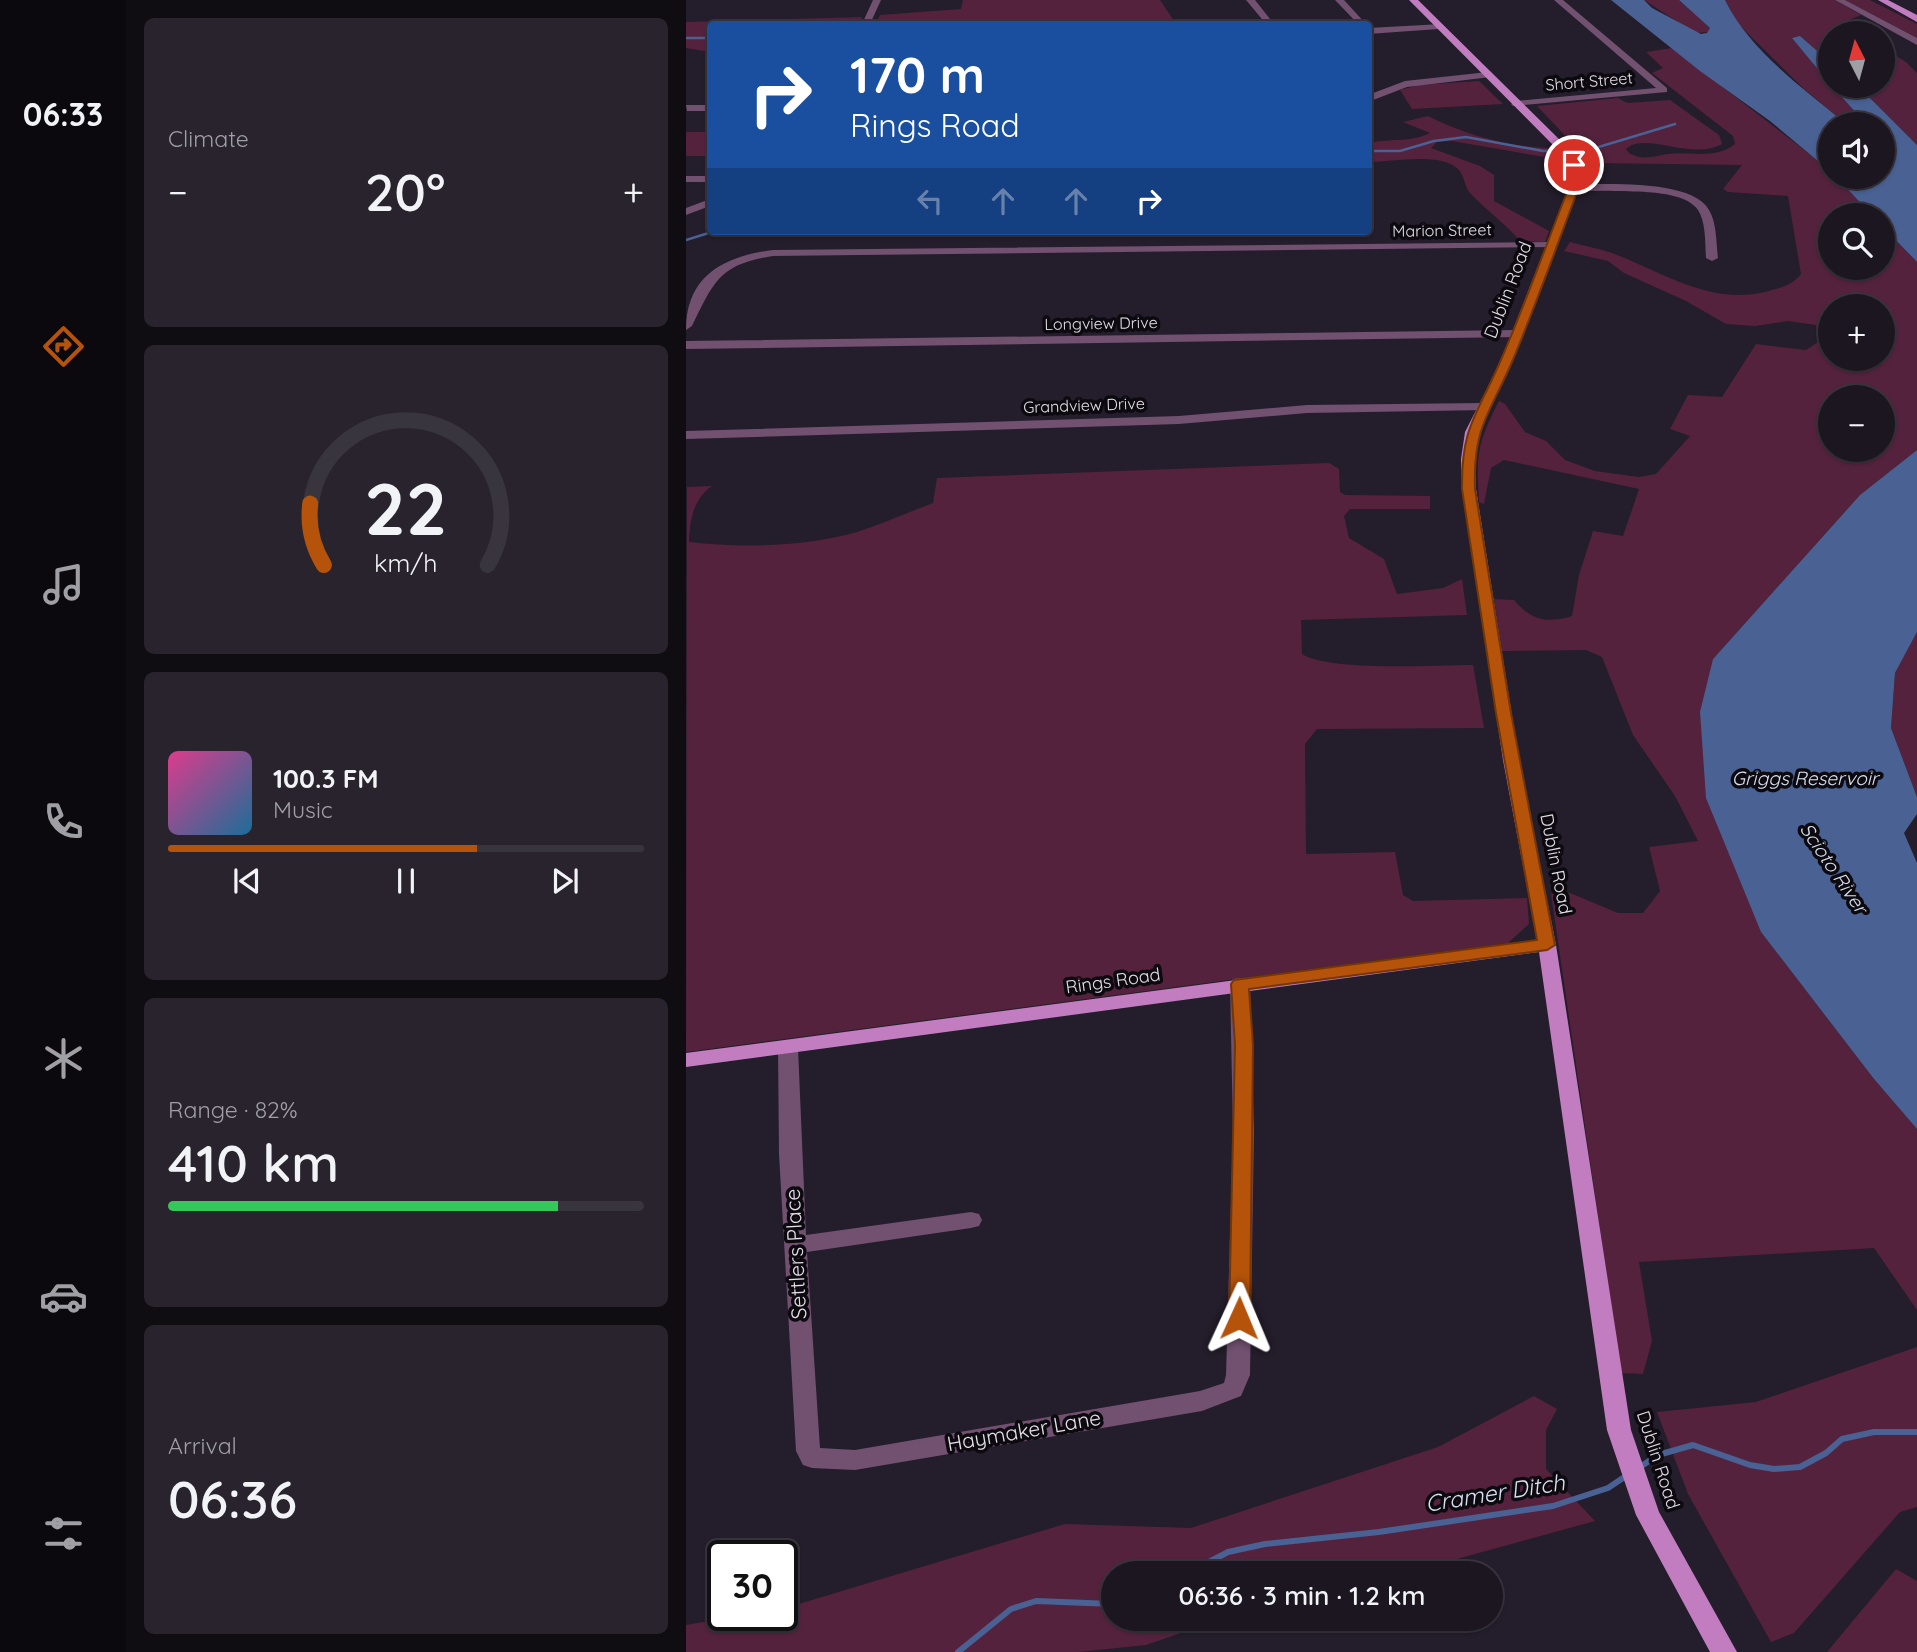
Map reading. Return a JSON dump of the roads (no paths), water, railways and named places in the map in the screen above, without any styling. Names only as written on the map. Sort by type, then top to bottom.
[{"type":"main road","name":"Dublin Road","points":[[1413,0],[1565,152],[1575,169],[1574,187],[1506,363],[1472,432],[1468,458],[1469,489],[1511,761],[1547,945],[1619,1430],[1639,1493],[1660,1539],[1724,1652]]},
{"type":"main road","points":[[1882,0],[1917,19]]},
{"type":"main road","name":"Rings Road","points":[[686,1060],[1547,945]]},
{"type":"street","points":[[867,21],[877,0]]},
{"type":"street","points":[[1250,0],[1268,21]]},
{"type":"street","points":[[1339,1],[1359,0]]},
{"type":"street","name":"Short Street","points":[[1516,104],[1664,90],[1558,0]]},
{"type":"street","points":[[1839,0],[1917,42]]},
{"type":"street","points":[[1339,1],[1359,21]]},
{"type":"street","points":[[1372,31],[1439,26]]},
{"type":"street","points":[[1372,97],[1405,84],[1488,75]]},
{"type":"street","points":[[687,108],[707,108]]},
{"type":"street","points":[[686,179],[707,179]]},
{"type":"street","points":[[1574,187],[1665,191],[1697,201],[1705,213],[1712,258]]},
{"type":"street","points":[[686,212],[707,203]]},
{"type":"street","points":[[1341,235],[1343,246]]},
{"type":"street","name":"Marion Street","points":[[686,326],[710,276],[719,267],[752,255],[1552,245]]},
{"type":"street","name":"Longview Drive","points":[[686,345],[1516,334]]},
{"type":"street","name":"Grandview Drive","points":[[686,435],[1179,420],[1307,409],[1482,407]]},
{"type":"street","name":"Haymaker Lane","points":[[812,1458],[855,1460],[1202,1401],[1233,1389],[1238,1375],[1244,1045],[1240,984]]},
{"type":"street","name":"Settlers Place","points":[[788,1048],[790,1154],[805,1427],[812,1458]]},
{"type":"street","points":[[797,1245],[971,1220]]},
{"type":"water","points":[[1611,0],[1644,0],[1652,8],[1701,34],[1707,33],[1710,28],[1679,0],[1725,0],[1748,36],[1763,52],[1832,112],[1818,112],[1818,161],[1770,121],[1700,71]]},
{"type":"water","points":[[1800,36],[1818,52],[1818,69],[1792,38]]},
{"type":"water","points":[[1843,98],[1870,98],[1884,112],[1855,112]]},
{"type":"water","points":[[1895,123],[1917,145],[1917,262],[1895,239],[1895,203],[1861,203],[1847,189],[1895,189]]},
{"type":"water","name":"Griggs Reservoir","points":[[1917,450],[1917,632],[1895,673],[1891,728],[1917,797],[1917,814],[1904,833],[1917,863],[1917,1129],[1874,1079],[1761,932],[1706,798],[1700,712],[1713,659],[1860,495]]},
{"type":"waterway","points":[[686,38],[707,38]]},
{"type":"waterway","points":[[1372,151],[1400,151],[1434,141],[1466,137],[1543,151],[1592,149],[1675,124]]},
{"type":"waterway","points":[[686,240],[707,233]]},
{"type":"waterway","name":"Cramer Ditch","points":[[1640,1467],[1658,1455],[1693,1445],[1750,1465],[1774,1469],[1800,1467],[1826,1453],[1842,1439],[1874,1432],[1917,1432]]},
{"type":"waterway","name":"Cramer Ditch","points":[[1211,1561],[1228,1552],[1265,1544],[1379,1532],[1553,1506],[1608,1488],[1626,1476]]},
{"type":"waterway","name":"Cramer Ditch","points":[[958,1652],[1011,1609],[1036,1601],[1101,1604]]},
{"type":"water label","name":"Scioto River","points":[[1834,868]]}]
